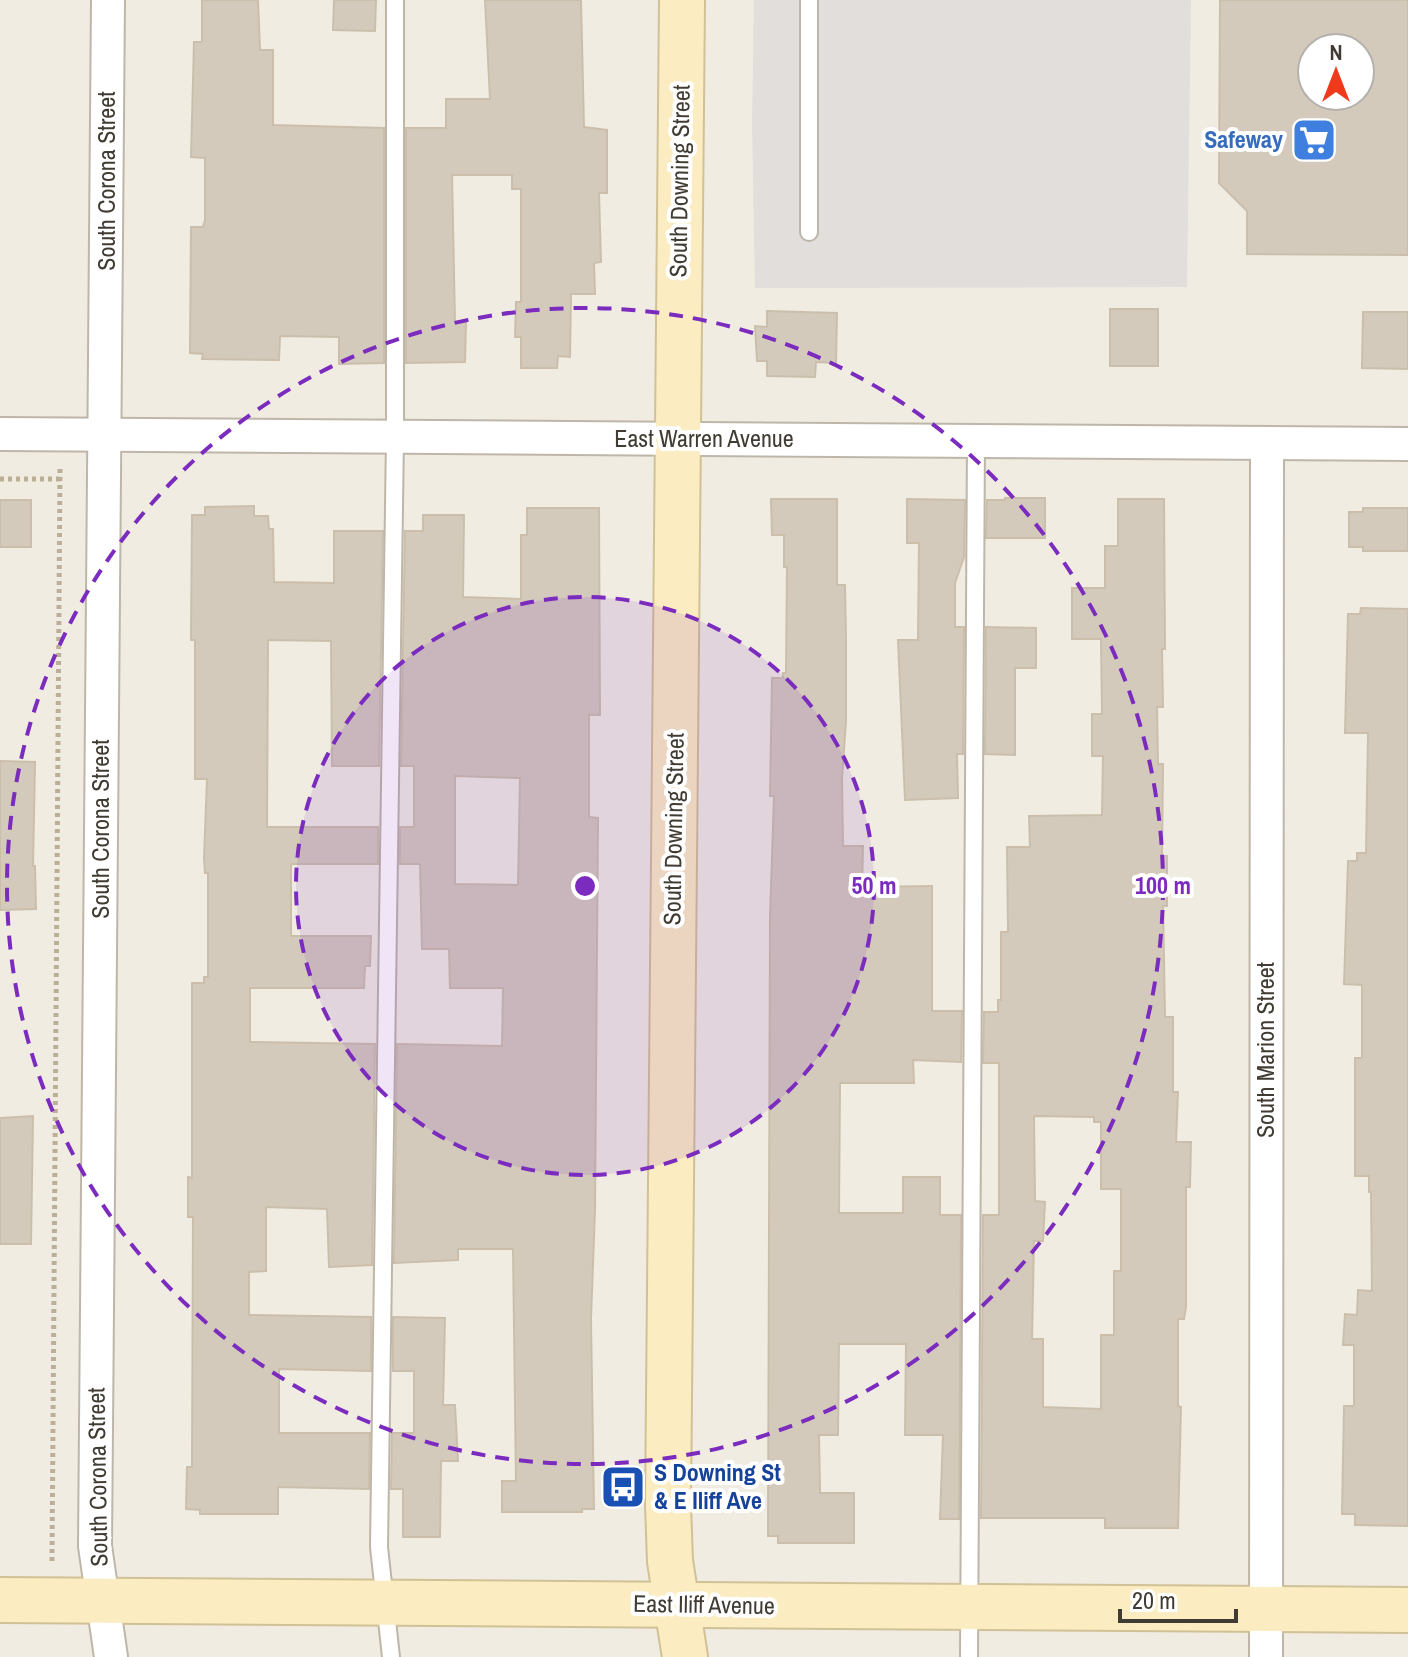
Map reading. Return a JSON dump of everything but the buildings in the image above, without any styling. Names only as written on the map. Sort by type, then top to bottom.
[{"type":"street","name":"South Corona Street","points":[[108,0],[95,1530],[111,1657]]},
{"type":"street","name":"South Downing Street","points":[[682,0],[668,1505],[670,1561],[685,1657]]},
{"type":"street","name":"East Warren Avenue","points":[[0,434],[1408,444]]},
{"type":"street","name":"South Marion Street","points":[[1266,1657],[1267,443]]},
{"type":"street","name":"East Iliff Avenue","points":[[0,1600],[1408,1610]]},
{"type":"lane","points":[[391,1657],[379,1547],[395,437],[395,0]]},
{"type":"lane","points":[[809,0],[809,232]]},
{"type":"lane","points":[[969,1657],[976,440]]},
{"type":"path","points":[[52,1566],[60,461]]},
{"type":"path","points":[[0,479],[75,479]]},
{"type":"shaded area","points":[[754,0],[1191,0],[1187,287],[755,288],[752,123]]},
{"type":"place","name":"Safeway","points":[[1314,140]]},
{"type":"place","name":"S Downing St & E Iliff Ave","points":[[623,1487]]}]
